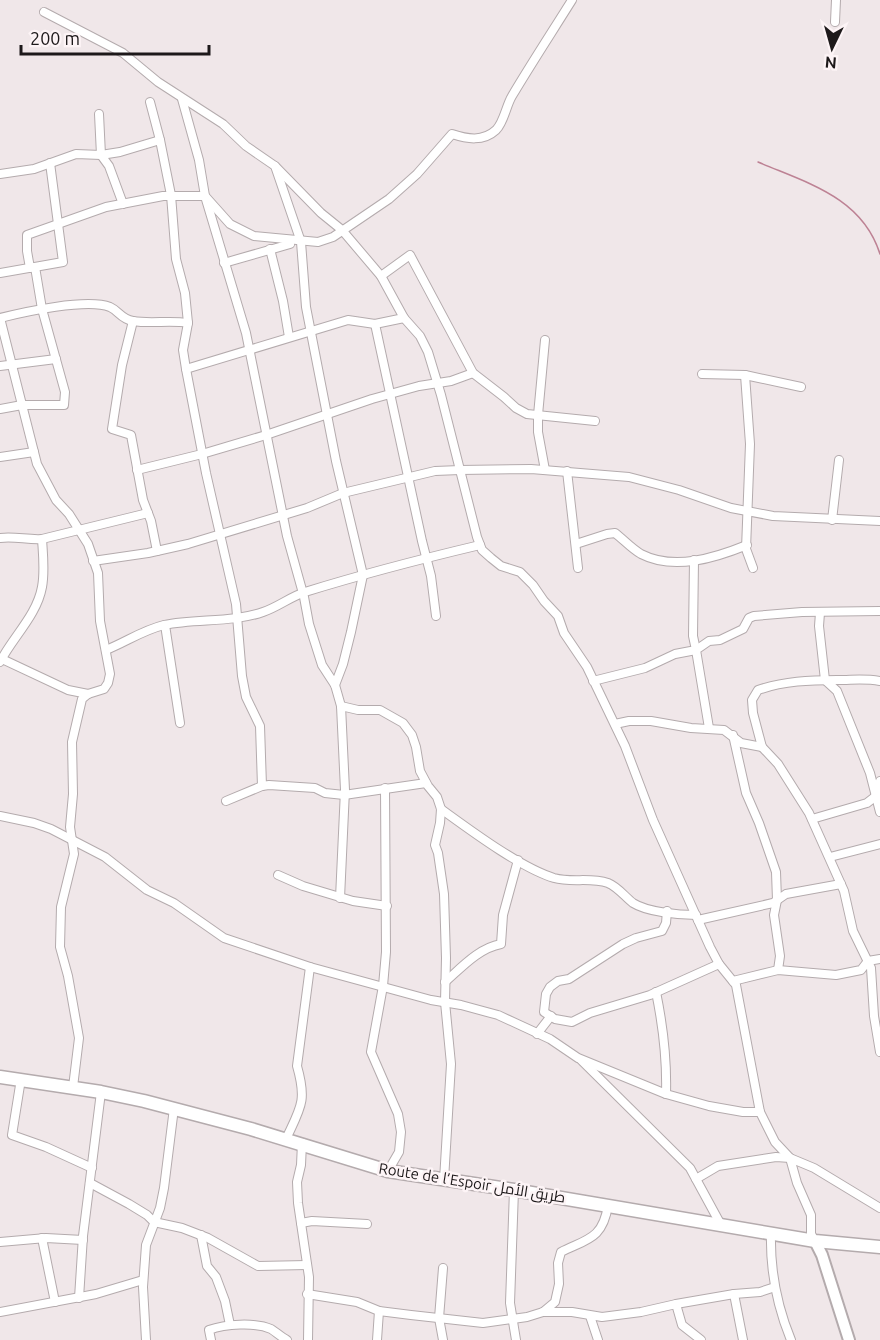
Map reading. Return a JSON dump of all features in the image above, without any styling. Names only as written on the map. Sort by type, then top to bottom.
[{"type":"highway","name":"Route de l’Espoir طريق الأمل","points":[[0,1077],[73,1087],[174,1108],[303,1143],[388,1171],[608,1205],[815,1241],[880,1247]]},
{"type":"main road","points":[[815,1241],[822,1254],[849,1340]]},
{"type":"street","points":[[0,409],[22,405],[64,405],[65,392],[27,251],[27,235],[106,207],[163,196],[205,196],[230,224],[254,236],[301,242],[318,242],[333,237],[389,199],[417,174],[452,134],[473,139],[486,136],[497,129],[512,96],[572,0]]},
{"type":"street","points":[[835,22],[836,0]]},
{"type":"street","points":[[44,12],[123,53],[182,99],[223,124],[246,146],[275,166],[342,231],[381,276],[404,318],[420,336],[438,382],[480,545],[501,566],[520,572],[558,616],[564,633],[587,667],[615,724],[653,820],[719,964],[736,985],[760,1112],[775,1142],[790,1158],[797,1183],[812,1215],[811,1234],[815,1241]]},
{"type":"street","points":[[182,99],[199,160],[205,196],[246,333],[282,514],[309,624],[322,665],[335,684],[340,706],[344,795],[340,898]]},
{"type":"street","points":[[150,102],[171,197],[176,259],[185,292],[188,323],[183,350],[186,369],[237,617],[246,697],[260,726],[262,786]]},
{"type":"street","points":[[99,114],[101,155],[109,166],[123,204]]},
{"type":"street","points":[[0,174],[34,169],[76,154],[101,155],[120,152],[160,140]]},
{"type":"street","points":[[0,273],[63,262],[50,163]]},
{"type":"street","points":[[275,166],[301,242],[310,330],[343,493],[363,575],[346,653],[335,684]]},
{"type":"street","points":[[224,263],[301,242]]},
{"type":"street","points":[[270,249],[290,337]]},
{"type":"street","points":[[381,276],[410,255],[473,373],[516,408],[527,414],[538,416],[596,421]]},
{"type":"street","points":[[73,1087],[78,1038],[68,976],[60,947],[61,907],[74,854],[70,826],[73,794],[72,742],[82,699],[88,694],[104,689],[110,674],[100,621],[98,573],[88,544],[69,514],[56,500],[44,479],[34,452],[0,318],[42,309],[88,305],[110,308],[121,318],[133,321],[188,323]]},
{"type":"street","points":[[186,369],[348,320],[375,324],[404,318]]},
{"type":"street","points":[[133,321],[122,365],[111,429],[131,435],[143,500],[157,551]]},
{"type":"street","points":[[375,324],[431,576],[436,616]]},
{"type":"street","points":[[545,340],[538,416],[538,432],[545,470]]},
{"type":"street","points":[[0,366],[56,358]]},
{"type":"street","points":[[137,470],[266,435],[390,394],[451,381],[473,373]]},
{"type":"street","points":[[702,374],[745,375],[801,387]]},
{"type":"street","points":[[745,375],[750,444],[747,545],[753,568]]},
{"type":"street","points":[[0,457],[34,452]]},
{"type":"street","points":[[832,520],[839,460]]},
{"type":"street","points":[[93,561],[157,551],[220,535],[307,508],[343,493],[435,471],[545,470],[629,477],[773,516],[880,521]]},
{"type":"street","points":[[567,471],[578,568]]},
{"type":"street","points":[[0,538],[42,539],[148,513]]},
{"type":"street","points":[[576,544],[615,533],[639,553],[658,561],[694,560],[731,552],[747,545]]},
{"type":"street","points":[[42,539],[44,567],[42,588],[22,628],[10,642],[0,660],[59,686],[88,694]]},
{"type":"street","points":[[106,650],[165,625],[264,612],[303,593],[426,557],[480,545]]},
{"type":"street","points":[[694,560],[693,636],[709,728]]},
{"type":"street","points":[[593,681],[645,668],[675,654],[696,650],[709,641],[720,640],[743,629],[749,618],[754,616],[879,609]]},
{"type":"street","points":[[820,613],[819,626],[825,680],[837,691],[870,773],[880,812]]},
{"type":"street","points":[[165,625],[180,723]]},
{"type":"street","points":[[880,681],[860,678],[813,679],[774,684],[758,690],[752,700],[762,747],[778,764],[812,819],[841,884],[853,931],[871,968],[880,1052]]},
{"type":"street","points":[[340,706],[358,710],[380,710],[404,723],[414,741],[420,771],[437,797],[441,809],[435,845],[444,894],[445,1002],[451,1064],[444,1180]]},
{"type":"street","points":[[615,724],[629,721],[651,721],[724,730],[741,743],[762,747]]},
{"type":"street","points":[[733,735],[746,793],[776,872],[777,900],[774,915],[780,956],[778,970]]},
{"type":"street","points":[[812,819],[867,803],[876,796],[880,781]]},
{"type":"street","points":[[226,801],[262,786],[305,786],[344,795],[426,783]]},
{"type":"street","points":[[385,788],[386,952],[383,986],[371,1052],[398,1114],[399,1152],[388,1171]]},
{"type":"street","points":[[441,809],[518,860],[551,877],[565,881],[596,879],[611,884],[635,904],[647,909],[697,917],[773,903],[786,894],[841,884]]},
{"type":"street","points":[[0,816],[51,829],[105,857],[147,890],[174,903],[224,938],[310,967],[498,1016],[537,1034],[578,1058],[666,1094],[720,1108],[760,1112]]},
{"type":"street","points":[[830,857],[880,844]]},
{"type":"street","points":[[445,982],[481,952],[491,946],[501,944],[503,915],[518,860]]},
{"type":"street","points":[[278,875],[340,898],[387,906]]},
{"type":"street","points":[[667,911],[666,923],[662,931],[623,944],[603,955],[575,976],[558,981],[550,987],[546,994],[544,1012],[555,1019],[572,1022],[590,1013],[656,992],[719,964]]},
{"type":"street","points":[[733,981],[778,970],[836,975],[861,970],[868,962],[880,959]]},
{"type":"street","points":[[286,1139],[303,1100],[302,1081],[297,1066],[310,967]]},
{"type":"street","points":[[656,992],[662,1020],[667,1070],[666,1094]]},
{"type":"street","points":[[537,1034],[551,1016]]},
{"type":"street","points":[[578,1058],[690,1168],[721,1225]]},
{"type":"street","points":[[21,1079],[12,1135],[46,1147],[92,1168]]},
{"type":"street","points":[[79,1298],[83,1240],[101,1092]]},
{"type":"street","points":[[146,1340],[143,1280],[146,1245],[164,1188],[174,1108]]},
{"type":"street","points":[[303,1143],[302,1165],[297,1182],[309,1276],[308,1340]]},
{"type":"street","points":[[696,1179],[718,1166],[790,1158],[814,1168],[880,1208]]},
{"type":"street","points":[[90,1183],[138,1210],[154,1222],[201,1235],[258,1266],[307,1265]]},
{"type":"street","points":[[514,1190],[510,1303],[516,1340]]},
{"type":"street","points":[[543,1312],[555,1302],[559,1284],[558,1263],[561,1252],[591,1239],[606,1218],[608,1205]]},
{"type":"street","points":[[301,1223],[312,1221],[367,1224]]},
{"type":"street","points":[[771,1233],[770,1258],[775,1287],[791,1340]]},
{"type":"street","points":[[201,1235],[207,1266],[216,1276],[230,1326]]},
{"type":"street","points":[[0,1242],[42,1238],[83,1240]]},
{"type":"street","points":[[42,1238],[55,1302]]},
{"type":"street","points":[[443,1268],[439,1318],[443,1340]]},
{"type":"street","points":[[0,1312],[79,1298],[143,1280]]},
{"type":"street","points":[[307,1294],[357,1302],[379,1311],[483,1323],[527,1317],[543,1312],[572,1312],[602,1317],[734,1294],[760,1292],[775,1287]]},
{"type":"street","points":[[734,1294],[743,1340]]},
{"type":"street","points":[[676,1304],[682,1325],[701,1340]]},
{"type":"street","points":[[377,1340],[379,1311]]},
{"type":"street","points":[[590,1316],[598,1340]]},
{"type":"street","points":[[211,1340],[209,1330],[245,1324],[269,1329],[287,1340]]},
{"type":"waterway","points":[[758,162],[813,185],[846,205],[872,235],[880,254]]}]
